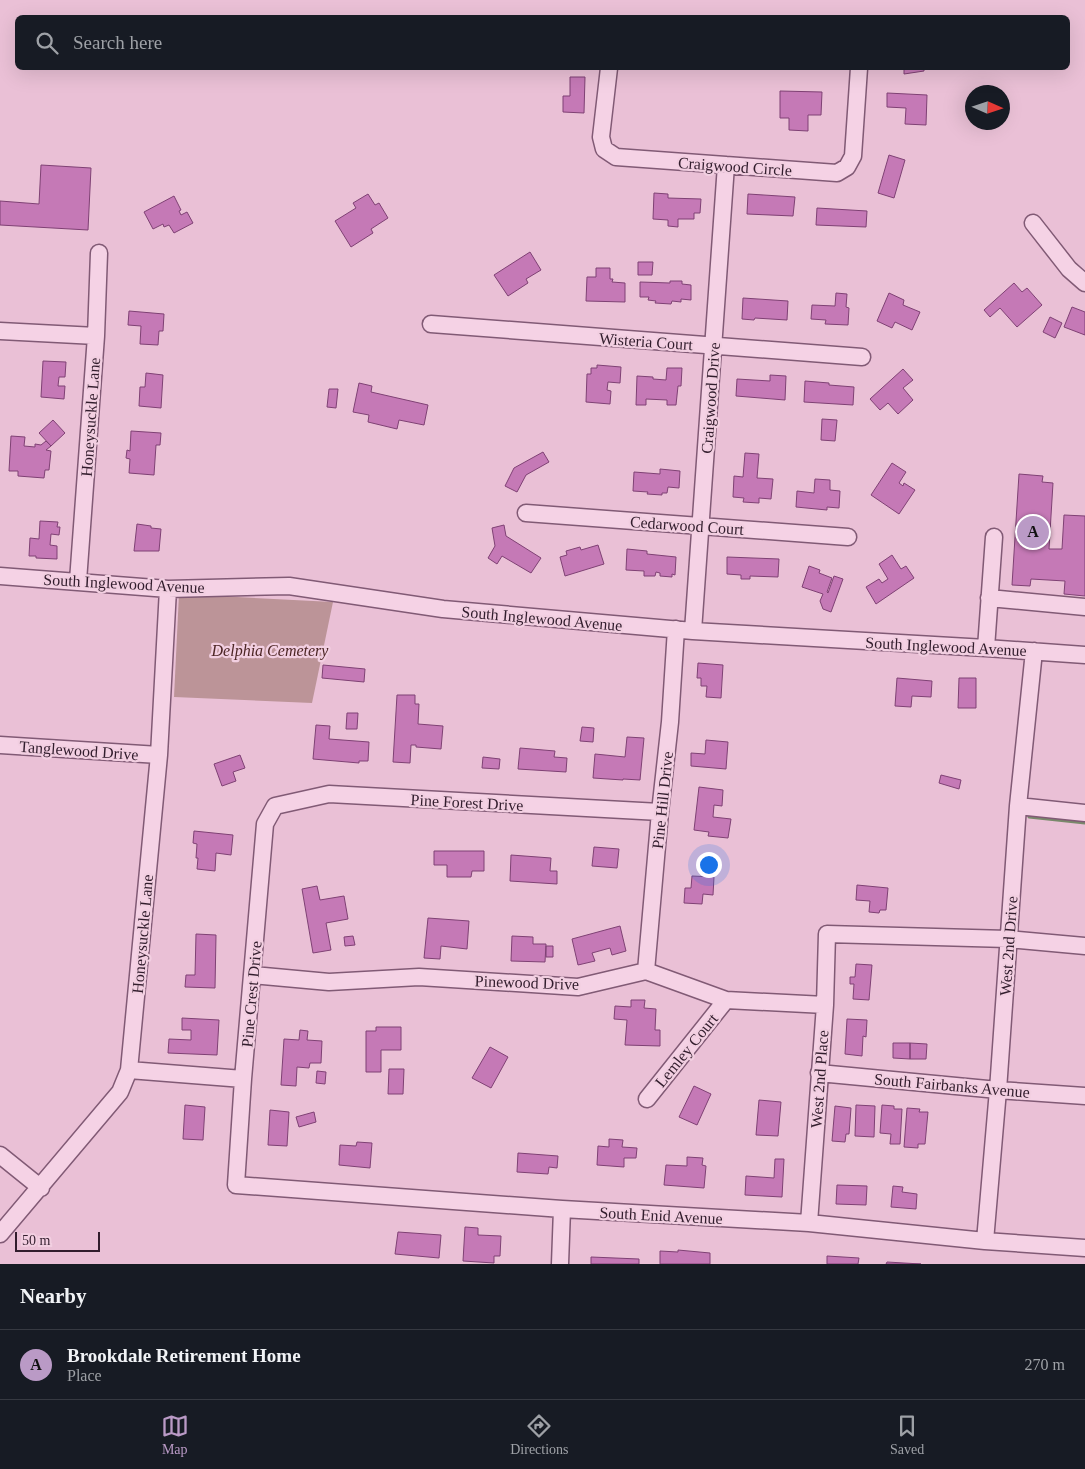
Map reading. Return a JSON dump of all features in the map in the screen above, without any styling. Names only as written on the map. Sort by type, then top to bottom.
[{"type":"street","name":"Craigwood Circle","points":[[609,70],[601,137],[604,149],[616,157],[837,173],[847,168],[852,156],[859,70]]},
{"type":"street","name":"Craigwood Drive","points":[[693,631],[726,165]]},
{"type":"street","points":[[1033,223],[1069,269],[1085,283]]},
{"type":"street","name":"Honeysuckle Lane","points":[[78,581],[96,336],[99,253]]},
{"type":"street","name":"Wisteria Court","points":[[430,324],[862,356]]},
{"type":"street","points":[[0,331],[96,336]]},
{"type":"street","name":"Cedarwood Court","points":[[526,513],[848,537]]},
{"type":"street","points":[[986,648],[994,537]]},
{"type":"street","name":"South Inglewood Avenue","points":[[0,576],[168,589],[289,586],[443,610],[693,631],[1085,655]]},
{"type":"street","name":"Honeysuckle Lane","points":[[0,1234],[41,1188],[120,1092],[130,1070],[159,755],[168,589]]},
{"type":"street","points":[[989,598],[1085,607]]},
{"type":"street","name":"Pine Hill Drive","points":[[646,970],[670,722],[676,629]]},
{"type":"street","name":"West 2nd Drive","points":[[985,1241],[998,1090],[1018,806],[1034,651]]},
{"type":"street","name":"Tanglewood Drive","points":[[0,745],[159,755]]},
{"type":"street","name":"Pine Forest Drive","points":[[275,806],[329,794],[660,812]]},
{"type":"street","name":"Pine Crest Drive","points":[[236,1185],[243,1079],[265,824],[275,806]]},
{"type":"street","points":[[1018,806],[1085,813]]},
{"type":"street","name":"West 2nd Place","points":[[809,1223],[825,1005],[827,934],[1008,940]]},
{"type":"street","points":[[1008,940],[1085,946]]},
{"type":"street","points":[[646,970],[726,1000],[825,1005]]},
{"type":"street","name":"Pinewood Drive","points":[[253,975],[329,982],[419,977],[578,987],[646,970]]},
{"type":"street","name":"Lemley Court","points":[[647,1099],[726,1000]]},
{"type":"street","points":[[130,1070],[243,1079]]},
{"type":"street","name":"South Fairbanks Avenue","points":[[819,1073],[998,1090],[1085,1096]]},
{"type":"street","points":[[0,1155],[41,1188]]},
{"type":"street","name":"South Enid Avenue","points":[[236,1185],[562,1209],[809,1223],[985,1241],[1085,1248]]},
{"type":"street","points":[[560,1264],[562,1209]]},
{"type":"green space","name":"Delphia Cemetery","points":[[179,594],[333,602],[312,703],[174,697]]},
{"type":"building","points":[[904,70],[924,70],[924,71],[904,74]]},
{"type":"building","points":[[570,77],[585,77],[584,113],[563,112],[563,96],[570,96]]},
{"type":"building","points":[[780,91],[822,92],[821,115],[808,115],[808,131],[789,130],[789,118],[780,118]]},
{"type":"building","points":[[887,93],[927,95],[926,125],[905,124],[906,108],[887,107]]},
{"type":"building","points":[[889,155],[905,160],[894,198],[878,193]]},
{"type":"building","points":[[41,165],[91,168],[88,230],[0,225],[0,201],[39,204]]},
{"type":"building","points":[[654,193],[668,194],[668,198],[701,199],[700,213],[694,213],[694,219],[678,219],[678,227],[668,226],[668,220],[653,219]]},
{"type":"building","points":[[368,194],[375,205],[379,203],[388,218],[371,229],[373,233],[351,247],[335,221],[356,208],[353,203]]},
{"type":"building","points":[[748,194],[795,197],[793,216],[747,214]]},
{"type":"building","points":[[174,196],[181,210],[179,211],[181,215],[187,212],[193,223],[174,233],[169,225],[164,227],[163,224],[153,229],[144,212]]},
{"type":"building","points":[[817,208],[867,211],[866,227],[816,225]]},
{"type":"building","points":[[530,252],[541,270],[526,279],[528,283],[508,296],[494,275]]},
{"type":"building","points":[[638,262],[653,262],[652,275],[638,275]]},
{"type":"building","points":[[596,268],[610,268],[610,279],[613,279],[612,282],[625,283],[625,302],[586,301],[587,277],[596,277]]},
{"type":"building","points":[[670,281],[682,281],[682,284],[691,285],[691,300],[681,299],[681,302],[672,301],[671,304],[655,303],[656,301],[648,300],[649,297],[640,297],[640,282],[670,283]]},
{"type":"building","points":[[1014,283],[1022,292],[1027,288],[1042,305],[1017,327],[1000,308],[990,317],[984,310]]},
{"type":"building","points":[[836,293],[847,294],[846,307],[849,308],[848,325],[825,324],[826,320],[811,319],[812,305],[835,306]]},
{"type":"building","points":[[889,293],[904,300],[903,305],[920,312],[912,330],[895,322],[892,328],[877,321]]},
{"type":"building","points":[[743,298],[788,301],[787,320],[742,319]]},
{"type":"building","points":[[1072,307],[1085,312],[1085,335],[1064,327]]},
{"type":"building","points":[[129,311],[164,314],[163,331],[159,331],[158,345],[140,344],[141,326],[128,325]]},
{"type":"building","points":[[1050,317],[1062,323],[1055,338],[1043,332]]},
{"type":"building","points":[[43,361],[66,362],[65,377],[59,377],[58,386],[65,386],[64,399],[41,397]]},
{"type":"building","points":[[597,365],[621,367],[620,383],[608,382],[607,390],[611,391],[610,404],[586,402],[587,374],[591,374],[591,368],[597,368]]},
{"type":"building","points":[[667,368],[682,368],[681,386],[678,386],[676,405],[667,405],[667,400],[646,399],[646,405],[636,405],[637,376],[666,380]]},
{"type":"building","points":[[903,369],[913,380],[903,388],[913,400],[898,414],[888,403],[880,410],[870,399]]},
{"type":"building","points":[[146,373],[163,375],[161,408],[139,406],[140,387],[145,387]]},
{"type":"building","points":[[770,375],[786,376],[785,400],[736,396],[737,379],[770,381]]},
{"type":"building","points":[[805,381],[854,387],[853,405],[804,402]]},
{"type":"building","points":[[359,383],[372,386],[371,392],[428,405],[424,425],[399,420],[397,429],[368,422],[369,415],[353,412]]},
{"type":"building","points":[[329,389],[338,389],[336,408],[327,407]]},
{"type":"building","points":[[822,419],[837,420],[835,441],[821,440]]},
{"type":"building","points":[[53,420],[65,433],[51,446],[39,433]]},
{"type":"building","points":[[131,431],[161,433],[160,445],[156,445],[154,475],[129,473],[130,459],[126,458],[127,450],[130,451]]},
{"type":"building","points":[[11,436],[25,437],[24,446],[35,447],[35,444],[41,445],[46,441],[51,446],[46,450],[51,451],[49,470],[45,470],[44,478],[18,476],[18,471],[9,471]]},
{"type":"building","points":[[543,452],[549,462],[526,475],[517,492],[505,486],[514,468]]},
{"type":"building","points":[[745,453],[759,454],[757,478],[773,479],[771,499],[759,498],[759,503],[743,502],[744,498],[733,497],[734,476],[743,477]]},
{"type":"building","points":[[892,463],[906,472],[899,483],[903,486],[904,483],[915,490],[899,514],[871,495]]},
{"type":"building","points":[[660,469],[680,471],[679,488],[668,487],[667,493],[662,493],[662,495],[633,491],[634,472],[660,474]]},
{"type":"building","points":[[1019,474],[1043,476],[1042,482],[1053,483],[1049,549],[1062,549],[1064,515],[1085,516],[1085,596],[1064,594],[1065,581],[1031,579],[1030,586],[1012,585]]},
{"type":"building","points":[[815,479],[830,480],[830,490],[840,491],[839,508],[827,507],[827,510],[796,507],[797,491],[814,493]]},
{"type":"building","points":[[40,521],[58,522],[57,527],[60,527],[59,535],[51,534],[50,545],[57,546],[57,559],[29,556],[30,538],[39,539]]},
{"type":"building","points":[[137,524],[161,529],[159,551],[134,551]]},
{"type":"building","points":[[504,525],[506,536],[541,558],[531,573],[502,556],[497,564],[488,558],[495,546],[492,528]]},
{"type":"building","points":[[598,545],[604,564],[565,576],[560,557],[567,555],[566,551],[580,547],[581,550]]},
{"type":"building","points":[[627,549],[647,551],[647,554],[676,557],[675,575],[672,574],[672,577],[660,576],[660,573],[656,572],[655,576],[644,576],[644,571],[626,570]]},
{"type":"building","points":[[892,555],[901,569],[906,566],[914,578],[876,604],[866,587],[879,579],[882,583],[888,579],[879,564]]},
{"type":"building","points":[[727,557],[779,559],[778,577],[750,576],[750,579],[741,579],[741,575],[727,574]]},
{"type":"building","points":[[809,566],[820,570],[819,573],[832,578],[828,593],[834,576],[843,579],[831,612],[823,609],[820,601],[823,594],[802,587]]},
{"type":"building","points":[[698,663],[723,665],[721,698],[706,697],[707,686],[701,686],[701,678],[697,678]]},
{"type":"building","points":[[323,665],[365,669],[364,682],[322,678]]},
{"type":"building","points":[[897,678],[932,681],[931,697],[912,696],[911,707],[895,706]]},
{"type":"building","points":[[959,678],[976,678],[976,708],[958,708]]},
{"type":"building","points":[[397,695],[415,695],[415,704],[419,704],[418,724],[443,726],[441,749],[411,745],[410,763],[393,762]]},
{"type":"building","points":[[347,713],[358,713],[357,729],[346,729]]},
{"type":"building","points":[[316,725],[330,726],[329,739],[369,742],[368,761],[359,761],[359,763],[313,759]]},
{"type":"building","points":[[582,727],[594,728],[593,742],[580,741]]},
{"type":"building","points":[[627,737],[644,738],[640,780],[593,778],[595,754],[625,757]]},
{"type":"building","points":[[706,740],[728,742],[726,769],[691,766],[691,753],[705,754]]},
{"type":"building","points":[[520,748],[555,751],[554,757],[567,758],[566,772],[518,769]]},
{"type":"building","points":[[240,755],[245,768],[233,772],[236,781],[222,786],[214,764]]},
{"type":"building","points":[[483,757],[500,759],[499,769],[482,768]]},
{"type":"building","points":[[941,775],[961,780],[959,789],[939,783]]},
{"type":"building","points":[[699,787],[723,790],[722,806],[714,805],[713,817],[731,819],[728,838],[708,836],[709,832],[694,830]]},
{"type":"building","points":[[194,831],[233,835],[231,855],[216,853],[215,871],[197,869],[197,844],[193,843]]},
{"type":"building","points":[[594,847],[619,849],[617,868],[592,866]]},
{"type":"building","points":[[434,851],[484,851],[484,871],[472,871],[471,877],[447,877],[447,865],[434,865]]},
{"type":"building","points":[[511,855],[551,858],[550,871],[557,871],[557,884],[510,881]]},
{"type":"building","points":[[692,876],[714,877],[713,895],[703,894],[702,904],[684,903],[685,888],[691,888]]},
{"type":"building","points":[[857,885],[888,888],[886,910],[880,910],[879,913],[869,912],[870,901],[856,900]]},
{"type":"building","points":[[317,886],[320,900],[344,896],[348,919],[326,923],[331,950],[313,953],[302,889]]},
{"type":"building","points":[[428,918],[469,921],[467,949],[441,946],[440,959],[424,958]]},
{"type":"building","points":[[620,926],[626,951],[612,955],[610,948],[592,953],[595,961],[578,965],[572,939]]},
{"type":"building","points":[[196,934],[216,935],[215,988],[185,987],[186,975],[195,975]]},
{"type":"building","points":[[353,936],[355,945],[345,946],[344,937]]},
{"type":"building","points":[[512,936],[533,937],[533,944],[546,944],[545,962],[511,961]]},
{"type":"building","points":[[546,946],[553,946],[553,957],[546,957]]},
{"type":"building","points":[[856,964],[872,965],[869,1000],[853,999],[854,984],[850,984],[850,977],[855,977]]},
{"type":"building","points":[[631,1000],[645,1000],[644,1008],[656,1009],[655,1030],[660,1030],[660,1046],[625,1045],[627,1020],[614,1019],[615,1006],[631,1007]]},
{"type":"building","points":[[182,1018],[219,1020],[217,1055],[168,1053],[169,1039],[191,1040],[191,1030],[182,1030]]},
{"type":"building","points":[[847,1019],[867,1020],[866,1037],[863,1036],[862,1056],[845,1054]]},
{"type":"building","points":[[376,1027],[401,1027],[401,1050],[381,1050],[381,1072],[366,1072],[366,1031],[376,1031]]},
{"type":"building","points":[[300,1030],[308,1031],[307,1040],[322,1041],[321,1063],[310,1063],[309,1068],[297,1067],[296,1086],[281,1085],[284,1039],[299,1040]]},
{"type":"building","points":[[893,1043],[910,1043],[910,1059],[893,1058]]},
{"type":"building","points":[[910,1043],[927,1044],[926,1059],[910,1059]]},
{"type":"building","points":[[490,1047],[508,1057],[491,1088],[472,1078]]},
{"type":"building","points":[[389,1069],[404,1069],[403,1094],[388,1094]]},
{"type":"building","points":[[317,1071],[326,1072],[325,1084],[316,1083]]},
{"type":"building","points":[[694,1086],[711,1094],[697,1125],[679,1117]]},
{"type":"building","points":[[759,1100],[781,1102],[778,1136],[756,1135]]},
{"type":"building","points":[[185,1105],[205,1107],[203,1140],[183,1139]]},
{"type":"building","points":[[856,1105],[875,1106],[874,1137],[855,1136]]},
{"type":"building","points":[[882,1105],[894,1106],[894,1109],[902,1109],[900,1144],[890,1144],[891,1134],[880,1133]]},
{"type":"building","points":[[835,1106],[851,1108],[849,1134],[846,1134],[845,1142],[832,1141]]},
{"type":"building","points":[[907,1108],[920,1109],[919,1112],[928,1112],[925,1144],[918,1144],[918,1148],[904,1147]]},
{"type":"building","points":[[270,1110],[289,1112],[287,1146],[268,1145]]},
{"type":"building","points":[[314,1112],[316,1122],[299,1127],[296,1117]]},
{"type":"building","points":[[609,1139],[623,1140],[622,1147],[637,1148],[636,1158],[624,1158],[624,1167],[597,1165],[598,1146],[609,1147]]},
{"type":"building","points":[[357,1142],[372,1143],[370,1168],[339,1165],[340,1145],[356,1146]]},
{"type":"building","points":[[518,1153],[558,1156],[557,1168],[549,1167],[548,1174],[517,1172]]},
{"type":"building","points":[[687,1157],[703,1158],[702,1165],[706,1166],[704,1188],[664,1185],[666,1165],[687,1166]]},
{"type":"building","points":[[775,1159],[784,1159],[782,1197],[745,1195],[746,1176],[774,1178]]},
{"type":"building","points":[[837,1185],[867,1186],[866,1205],[836,1204]]},
{"type":"building","points":[[893,1186],[903,1187],[902,1192],[917,1194],[916,1209],[891,1207]]},
{"type":"building","points":[[465,1227],[478,1228],[478,1235],[501,1236],[500,1256],[494,1256],[494,1263],[463,1261]]},
{"type":"building","points":[[398,1232],[441,1235],[439,1258],[395,1254]]},
{"type":"building","points":[[678,1250],[710,1253],[710,1264],[660,1264],[660,1251],[678,1252]]},
{"type":"building","points":[[827,1256],[859,1258],[858,1264],[827,1264]]},
{"type":"building","points":[[591,1257],[639,1259],[639,1264],[591,1264]]},
{"type":"building","points":[[887,1262],[921,1264],[886,1264]]},
{"type":"waterway","points":[[1029,817],[1085,823]]},
{"type":"place","name":"Brookdale Retirement Home","points":[[1033,532]]}]
